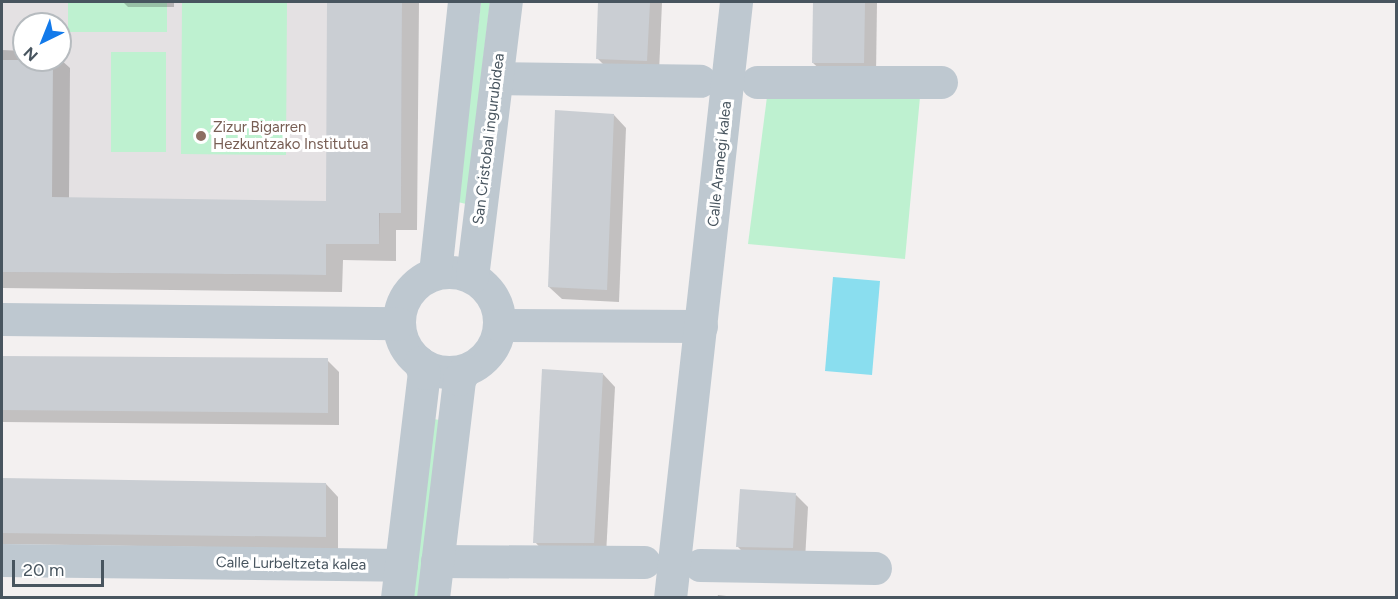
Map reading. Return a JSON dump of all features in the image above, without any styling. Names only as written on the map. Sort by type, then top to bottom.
[{"type":"street","points":[[435,273],[464,2]]},
{"type":"street","name":"San Cristobal ingurubidea","points":[[472,277],[506,2]]},
{"type":"street","name":"Calle Aranegi kalea","points":[[670,597],[736,2]]},
{"type":"street","points":[[497,78],[700,81]]},
{"type":"street","points":[[757,82],[941,82]]},
{"type":"street","points":[[397,597],[423,373],[420,363],[402,342],[398,323],[402,302],[412,287],[435,273],[447,271],[472,277],[496,304],[499,325],[496,341],[486,356],[465,370],[459,379],[433,597]]},
{"type":"street","points":[[2,319],[398,323]]},
{"type":"street","points":[[499,325],[701,326]]},
{"type":"street","points":[[420,363],[441,372],[465,370]]},
{"type":"street","name":"Calle Lurbeltzeta kalea","points":[[2,560],[401,565]]},
{"type":"street","points":[[438,561],[644,562]]},
{"type":"street","points":[[700,565],[875,568]]},
{"type":"shaded area","name":"Zizur Bigarren Hezkuntzako Institutua","points":[[2,2],[402,2],[401,213],[380,213],[379,244],[326,244],[326,275],[2,272]]},
{"type":"green space","points":[[68,2],[167,2],[167,32],[72,32],[72,12],[68,12]]},
{"type":"green space","points":[[182,2],[287,2],[286,155],[181,154]]},
{"type":"green space","points":[[481,2],[490,2],[466,204],[458,202]]},
{"type":"green space","points":[[111,52],[166,52],[166,152],[111,152]]},
{"type":"green space","points":[[768,89],[920,97],[905,259],[748,244]]},
{"type":"green space","points":[[433,419],[440,420],[418,597],[411,598]]},
{"type":"water","points":[[833,277],[880,281],[872,375],[825,371]]},
{"type":"building","points":[[327,2],[402,2],[401,213],[379,213],[379,244],[326,244],[326,275],[2,272],[2,60],[12,60],[12,72],[53,72],[52,197],[326,201]]},
{"type":"building","points":[[598,2],[650,2],[647,61],[596,59]]},
{"type":"building","points":[[813,2],[865,2],[864,63],[812,63]]},
{"type":"building","points":[[555,110],[614,114],[607,290],[548,287]]},
{"type":"building","points":[[2,356],[328,358],[328,413],[2,410]]},
{"type":"building","points":[[542,369],[603,373],[594,543],[533,543]]},
{"type":"building","points":[[2,478],[326,483],[326,537],[2,533]]},
{"type":"building","points":[[740,489],[796,493],[793,548],[736,547]]},
{"type":"place","name":"Zizur Bigarren Hezkuntzako Institutua","points":[[201,136]]}]
